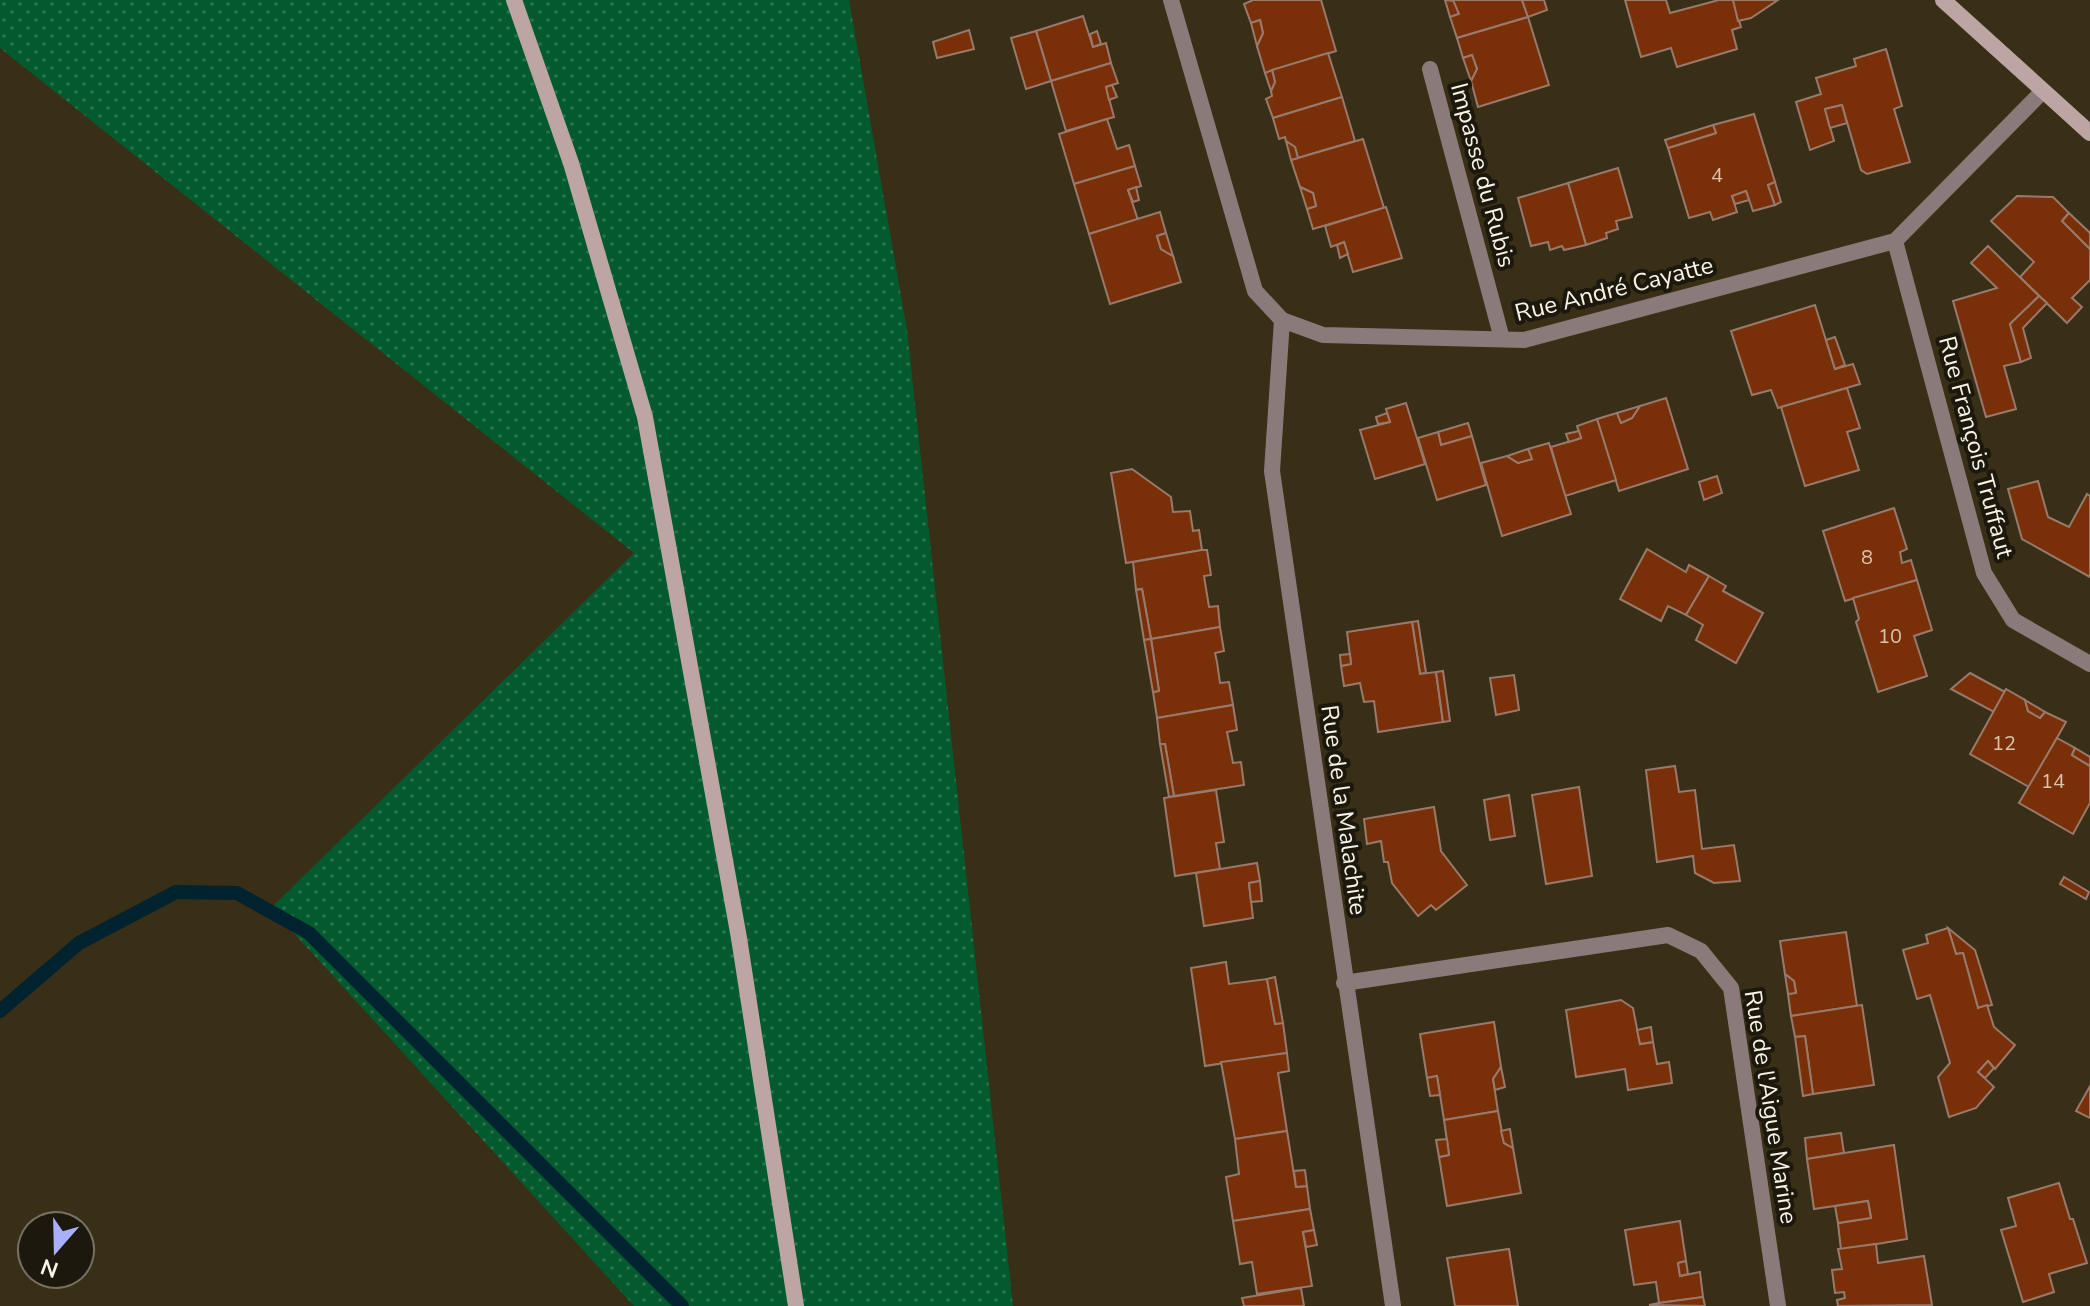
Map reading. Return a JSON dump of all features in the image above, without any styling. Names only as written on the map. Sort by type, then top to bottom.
[{"type":"main road","points":[[514,0],[571,163],[645,417],[739,938],[796,1306]]},
{"type":"main road","points":[[1943,0],[2090,133]]},
{"type":"street","name":"Rue André Cayatte","points":[[1171,0],[1255,291],[1282,320],[1323,335],[1524,340],[1895,241]]},
{"type":"street","name":"Impasse du Rubis","points":[[1430,69],[1502,339]]},
{"type":"street","points":[[1895,241],[2043,91]]},
{"type":"street","name":"Rue François Truffaut","points":[[1895,241],[1984,573],[2013,620],[2090,664]]},
{"type":"street","name":"Rue de la Malachite","points":[[1282,320],[1272,471],[1393,1306]]},
{"type":"street","name":"Rue de l'Aigue Marine","points":[[1344,983],[1668,935],[1701,951],[1731,988],[1778,1306]]},
{"type":"green space","points":[[0,0],[849,0],[907,330],[1013,1306],[634,1306],[271,908],[634,553],[0,48]]},
{"type":"building","points":[[1253,0],[1321,0],[1336,51],[1265,73],[1257,46],[1263,33],[1260,20],[1251,23],[1244,4]]},
{"type":"building","points":[[1445,0],[1455,1],[1459,14],[1450,17]]},
{"type":"building","points":[[1453,0],[1522,0],[1528,17],[1457,38],[1450,17],[1459,14]]},
{"type":"building","points":[[1522,0],[1544,0],[1547,10],[1528,17]]},
{"type":"building","points":[[1625,0],[1666,0],[1670,13],[1719,0],[1733,0],[1741,27],[1732,30],[1737,49],[1677,67],[1671,48],[1641,57]]},
{"type":"building","points":[[1733,0],[1778,0],[1751,18],[1738,21]]},
{"type":"building","points":[[1083,16],[1093,47],[1106,43],[1111,63],[1051,81],[1036,31]]},
{"type":"building","points":[[1528,17],[1549,85],[1478,107],[1471,81],[1477,69],[1472,55],[1463,58],[1457,38]]},
{"type":"building","points":[[1260,20],[1263,33],[1257,46],[1251,23]]},
{"type":"building","points":[[969,30],[974,49],[937,58],[933,42]]},
{"type":"building","points":[[1036,31],[1051,81],[1026,89],[1011,38]]},
{"type":"building","points":[[1097,31],[1101,44],[1093,47],[1090,34]]},
{"type":"building","points":[[1886,49],[1902,106],[1894,109],[1910,162],[1867,174],[1861,170],[1842,105],[1825,109],[1834,141],[1810,150],[1796,102],[1821,94],[1816,78],[1856,66],[1854,59]]},
{"type":"building","points":[[1328,53],[1342,97],[1273,118],[1266,99],[1272,96],[1275,82],[1272,70]]},
{"type":"building","points":[[1472,55],[1477,69],[1471,81],[1463,58]]},
{"type":"building","points":[[1111,63],[1118,83],[1106,87],[1114,117],[1066,131],[1051,81]]},
{"type":"building","points":[[1272,70],[1275,82],[1271,91],[1265,73]]},
{"type":"building","points":[[1112,85],[1117,97],[1109,100],[1106,87]]},
{"type":"building","points":[[1342,97],[1355,141],[1298,158],[1295,147],[1285,137],[1279,139],[1273,118]]},
{"type":"building","points":[[1842,105],[1847,123],[1830,128],[1825,109]]},
{"type":"building","points":[[1754,114],[1775,182],[1768,185],[1775,205],[1753,211],[1746,191],[1732,196],[1737,212],[1713,220],[1710,212],[1689,218],[1668,148],[1716,133],[1713,125]]},
{"type":"building","points":[[1107,119],[1117,149],[1129,145],[1135,166],[1074,184],[1059,134]]},
{"type":"building","points":[[1713,125],[1716,133],[1668,148],[1665,140]]},
{"type":"building","points":[[1363,139],[1384,208],[1313,229],[1307,209],[1316,206],[1313,193],[1300,187],[1291,160]]},
{"type":"building","points":[[1286,141],[1295,147],[1298,158],[1291,160]]},
{"type":"building","points":[[1135,166],[1141,186],[1128,190],[1138,220],[1089,234],[1074,184]]},
{"type":"building","points":[[1618,168],[1632,217],[1616,221],[1618,229],[1606,233],[1607,238],[1586,245],[1568,183]]},
{"type":"building","points":[[1775,182],[1781,202],[1775,205],[1768,185]]},
{"type":"building","points":[[1568,183],[1586,245],[1564,250],[1562,246],[1550,250],[1548,242],[1531,246],[1518,198]]},
{"type":"building","points":[[1136,187],[1139,200],[1133,202],[1128,190]]},
{"type":"building","points":[[1300,187],[1313,193],[1316,206],[1307,209]]},
{"type":"building","points":[[1746,191],[1749,200],[1735,204],[1732,196]]},
{"type":"building","points":[[2017,196],[2053,197],[2069,213],[2062,221],[2090,249],[2090,280],[2072,298],[2082,307],[2067,323],[2020,277],[2034,262],[1991,221]]},
{"type":"building","points":[[1386,207],[1402,258],[1353,272],[1344,242],[1331,247],[1325,226]]},
{"type":"building","points":[[1160,212],[1166,233],[1157,236],[1161,249],[1173,256],[1181,282],[1110,304],[1089,234]]},
{"type":"building","points":[[2069,213],[2090,233],[2090,249],[2062,221]]},
{"type":"building","points":[[1166,233],[1173,256],[1161,249],[1157,236]]},
{"type":"building","points":[[1344,242],[1348,254],[1340,258],[1337,245]]},
{"type":"building","points":[[1988,246],[2039,296],[2010,324],[2021,362],[2004,366],[2016,409],[1986,417],[1953,301],[1997,288],[1971,263]]},
{"type":"building","points":[[2039,296],[2047,303],[2023,328],[2031,358],[2021,362],[2010,324]]},
{"type":"building","points":[[1815,305],[1835,369],[1853,364],[1860,384],[1778,408],[1771,390],[1752,395],[1731,331]]},
{"type":"building","points":[[1835,337],[1845,365],[1835,369],[1826,340]]},
{"type":"building","points":[[1847,388],[1860,428],[1847,432],[1859,470],[1805,486],[1781,407]]},
{"type":"building","points":[[1666,398],[1688,469],[1619,491],[1597,419],[1617,413],[1621,423],[1632,418],[1640,406]]},
{"type":"building","points":[[1406,403],[1425,464],[1375,479],[1360,430],[1390,422],[1386,409]]},
{"type":"building","points":[[1640,406],[1632,418],[1621,423],[1617,413]]},
{"type":"building","points":[[1387,413],[1390,422],[1378,424],[1376,417]]},
{"type":"building","points":[[1597,419],[1616,480],[1565,496],[1551,447],[1581,438],[1577,426]]},
{"type":"building","points":[[1468,423],[1472,436],[1441,445],[1438,432]]},
{"type":"building","points":[[1579,431],[1581,438],[1569,442],[1566,434]]},
{"type":"building","points":[[1438,432],[1441,445],[1472,436],[1486,485],[1437,500],[1418,438]]},
{"type":"building","points":[[1549,443],[1571,514],[1502,536],[1481,463],[1507,456],[1518,463],[1532,459],[1528,449]]},
{"type":"building","points":[[1528,449],[1532,459],[1518,463],[1507,456]]},
{"type":"building","points":[[1132,469],[1171,497],[1173,512],[1190,511],[1193,531],[1199,530],[1202,550],[1126,563],[1111,473]]},
{"type":"building","points":[[1717,476],[1722,493],[1704,500],[1699,482]]},
{"type":"building","points":[[2038,481],[2048,517],[2069,527],[2087,494],[2090,496],[2090,577],[2022,539],[2008,489]]},
{"type":"building","points":[[1894,508],[1907,549],[1900,552],[1902,563],[1911,560],[1917,580],[1845,601],[1823,531]]},
{"type":"building","points":[[1647,549],[1686,572],[1689,565],[1709,576],[1686,615],[1668,606],[1661,621],[1620,599]]},
{"type":"building","points":[[1207,550],[1211,575],[1204,576],[1209,607],[1218,606],[1220,627],[1151,639],[1142,589],[1136,590],[1133,562]]},
{"type":"building","points":[[1709,576],[1726,586],[1723,591],[1763,613],[1736,663],[1696,640],[1703,625],[1686,615]]},
{"type":"building","points":[[1917,580],[1932,630],[1914,636],[1927,676],[1878,692],[1856,622],[1859,619],[1853,598]]},
{"type":"building","points":[[1142,589],[1151,639],[1144,640],[1136,590]]},
{"type":"building","points":[[1418,621],[1426,673],[1420,674],[1412,622]]},
{"type":"building","points":[[1412,622],[1420,674],[1436,672],[1443,722],[1378,732],[1374,701],[1364,702],[1360,683],[1344,686],[1341,666],[1351,664],[1347,632]]},
{"type":"building","points":[[1220,627],[1224,651],[1215,653],[1220,683],[1229,682],[1233,705],[1157,718],[1153,692],[1159,691],[1151,639]]},
{"type":"building","points":[[1151,639],[1159,691],[1153,692],[1144,640]]},
{"type":"building","points":[[1350,654],[1351,664],[1341,666],[1340,655]]},
{"type":"building","points":[[1443,671],[1450,721],[1443,722],[1436,672]]},
{"type":"building","points":[[1970,673],[2005,692],[1994,712],[1951,689]]},
{"type":"building","points":[[1514,675],[1519,710],[1496,715],[1490,678]]},
{"type":"building","points":[[2006,689],[2025,700],[2028,711],[2040,718],[2045,712],[2066,722],[2029,787],[1970,754]]},
{"type":"building","points":[[2025,700],[2045,712],[2040,718],[2028,711]]},
{"type":"building","points":[[1233,705],[1237,730],[1227,732],[1233,763],[1241,762],[1244,785],[1174,796],[1165,744],[1160,744],[1157,718]]},
{"type":"building","points":[[2057,738],[2075,748],[2072,755],[2090,766],[2090,803],[2073,834],[2019,803]]},
{"type":"building","points":[[1160,744],[1165,744],[1174,796],[1169,797]]},
{"type":"building","points":[[2075,748],[2090,757],[2090,766],[2072,755]]},
{"type":"building","points":[[1675,766],[1679,792],[1695,790],[1702,849],[1734,845],[1740,881],[1714,883],[1695,873],[1693,856],[1657,862],[1646,770]]},
{"type":"building","points":[[1579,787],[1592,876],[1546,884],[1532,795]]},
{"type":"building","points":[[1216,790],[1224,842],[1216,843],[1220,869],[1175,876],[1164,798]]},
{"type":"building","points":[[1509,795],[1515,836],[1490,840],[1484,800]]},
{"type":"building","points":[[1434,807],[1441,851],[1467,885],[1436,910],[1431,905],[1418,916],[1392,883],[1388,862],[1384,862],[1381,841],[1367,844],[1364,819]]},
{"type":"building","points":[[1257,863],[1260,881],[1249,883],[1253,918],[1204,926],[1196,873]]},
{"type":"building","points":[[2064,877],[2089,892],[2086,899],[2060,884]]},
{"type":"building","points":[[1260,881],[1262,901],[1251,902],[1249,883]]},
{"type":"building","points":[[1948,928],[1975,950],[1992,1005],[1978,1008],[1963,953],[1956,954]]},
{"type":"building","points":[[1948,928],[1956,954],[1963,953],[1978,1008],[1987,1005],[1994,1027],[2015,1045],[1995,1069],[1988,1061],[1978,1072],[1994,1087],[1976,1108],[1949,1117],[1938,1077],[1950,1063],[1930,995],[1917,999],[1903,950],[1928,943],[1926,935]]},
{"type":"building","points":[[1846,932],[1857,1006],[1791,1016],[1788,994],[1796,993],[1794,981],[1785,974],[1780,941]]},
{"type":"building","points":[[1226,962],[1229,984],[1267,979],[1275,1024],[1283,1023],[1287,1053],[1205,1066],[1191,968]]},
{"type":"building","points":[[1785,974],[1794,981],[1796,993],[1788,994]]},
{"type":"building","points":[[1275,977],[1283,1023],[1275,1024],[1267,979]]},
{"type":"building","points":[[1621,1000],[1633,1008],[1640,1044],[1653,1042],[1657,1064],[1669,1062],[1672,1083],[1628,1090],[1625,1069],[1576,1077],[1566,1010]]},
{"type":"building","points":[[1862,1005],[1874,1085],[1813,1094],[1805,1036],[1795,1037],[1791,1016]]},
{"type":"building","points":[[1494,1022],[1501,1067],[1493,1079],[1498,1111],[1444,1120],[1437,1076],[1427,1078],[1420,1034]]},
{"type":"building","points":[[1651,1027],[1653,1042],[1640,1044],[1637,1030]]},
{"type":"building","points":[[1805,1036],[1813,1094],[1803,1096],[1795,1037]]},
{"type":"building","points":[[1287,1053],[1289,1071],[1278,1073],[1287,1131],[1235,1139],[1221,1062]]},
{"type":"building","points":[[1988,1061],[1994,1068],[1985,1078],[1978,1072]]},
{"type":"building","points":[[1501,1067],[1505,1087],[1495,1090],[1493,1079]]},
{"type":"building","points":[[1437,1076],[1440,1095],[1430,1096],[1427,1078]]},
{"type":"building","points":[[2090,1086],[2090,1118],[2076,1111]]},
{"type":"building","points":[[1498,1111],[1504,1143],[1513,1148],[1521,1193],[1447,1206],[1439,1157],[1449,1155],[1444,1120]]},
{"type":"building","points":[[1510,1129],[1513,1148],[1504,1143],[1501,1131]]},
{"type":"building","points":[[1287,1131],[1296,1187],[1307,1186],[1310,1209],[1233,1221],[1226,1177],[1239,1174],[1235,1139]]},
{"type":"building","points":[[1841,1133],[1844,1153],[1807,1159],[1805,1138]]},
{"type":"building","points":[[1447,1139],[1449,1155],[1439,1157],[1436,1140]]},
{"type":"building","points":[[1894,1145],[1907,1239],[1841,1250],[1838,1223],[1871,1218],[1868,1201],[1814,1209],[1807,1159]]},
{"type":"building","points":[[1305,1170],[1307,1186],[1296,1187],[1294,1171]]},
{"type":"building","points":[[2059,1183],[2087,1263],[2049,1274],[2054,1292],[2023,1302],[2001,1230],[2016,1226],[2008,1198]]},
{"type":"building","points":[[1868,1201],[1871,1218],[1838,1223],[1835,1206]]},
{"type":"building","points":[[1310,1209],[1314,1230],[1303,1232],[1312,1286],[1257,1294],[1252,1262],[1240,1264],[1233,1221]]},
{"type":"building","points":[[1680,1221],[1686,1261],[1678,1263],[1680,1276],[1700,1272],[1703,1297],[1659,1303],[1656,1282],[1634,1285],[1625,1230]]},
{"type":"building","points":[[1314,1230],[1317,1245],[1306,1247],[1303,1232]]},
{"type":"building","points":[[1876,1244],[1878,1263],[1924,1256],[1932,1305],[1838,1306],[1837,1300],[1845,1298],[1844,1292],[1835,1293],[1832,1270],[1842,1269],[1838,1249]]},
{"type":"building","points":[[1509,1249],[1518,1306],[1455,1306],[1447,1258]]},
{"type":"building","points":[[1686,1261],[1688,1274],[1680,1276],[1678,1263]]},
{"type":"building","points":[[1301,1288],[1304,1306],[1244,1306],[1242,1298]]},
{"type":"building","points":[[1703,1297],[1705,1306],[1649,1305],[1659,1303]]},
{"type":"waterway","points":[[0,1011],[79,943],[176,892],[237,893],[309,933],[682,1306]]}]
